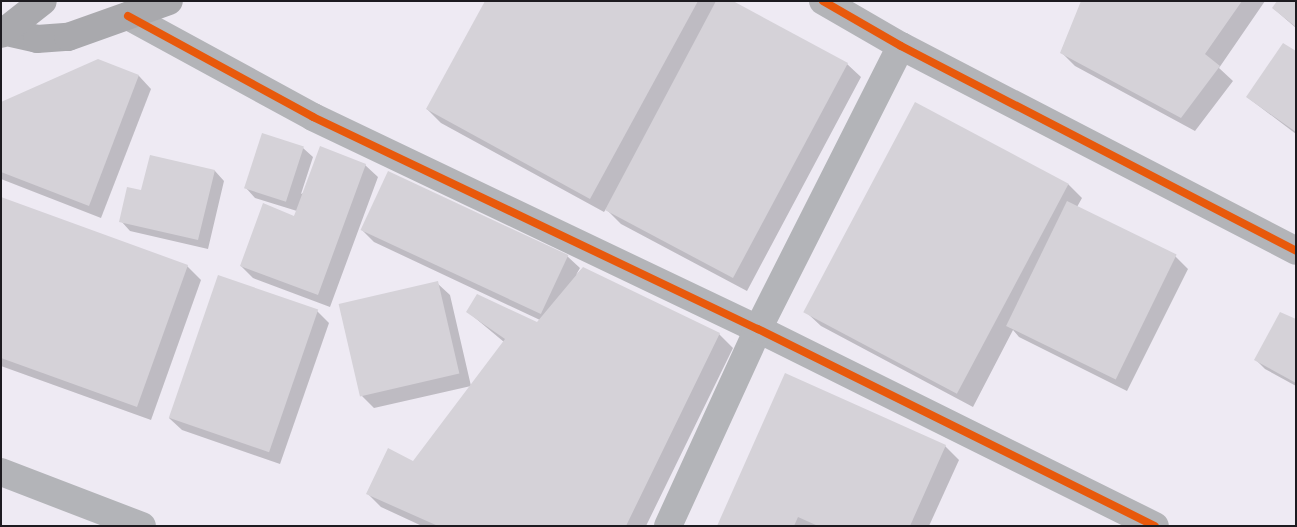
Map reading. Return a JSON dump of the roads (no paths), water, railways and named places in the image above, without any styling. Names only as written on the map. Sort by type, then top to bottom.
[{"type":"street","points":[[4,33],[28,11],[43,1]]},
{"type":"street","points":[[4,33],[53,40],[169,1]]},
{"type":"street","points":[[823,1],[901,46],[1296,252]]},
{"type":"street","points":[[128,16],[313,118],[758,329],[1155,526]]},
{"type":"street","points":[[668,526],[758,329],[901,46]]},
{"type":"street","points":[[1,472],[142,526]]}]
